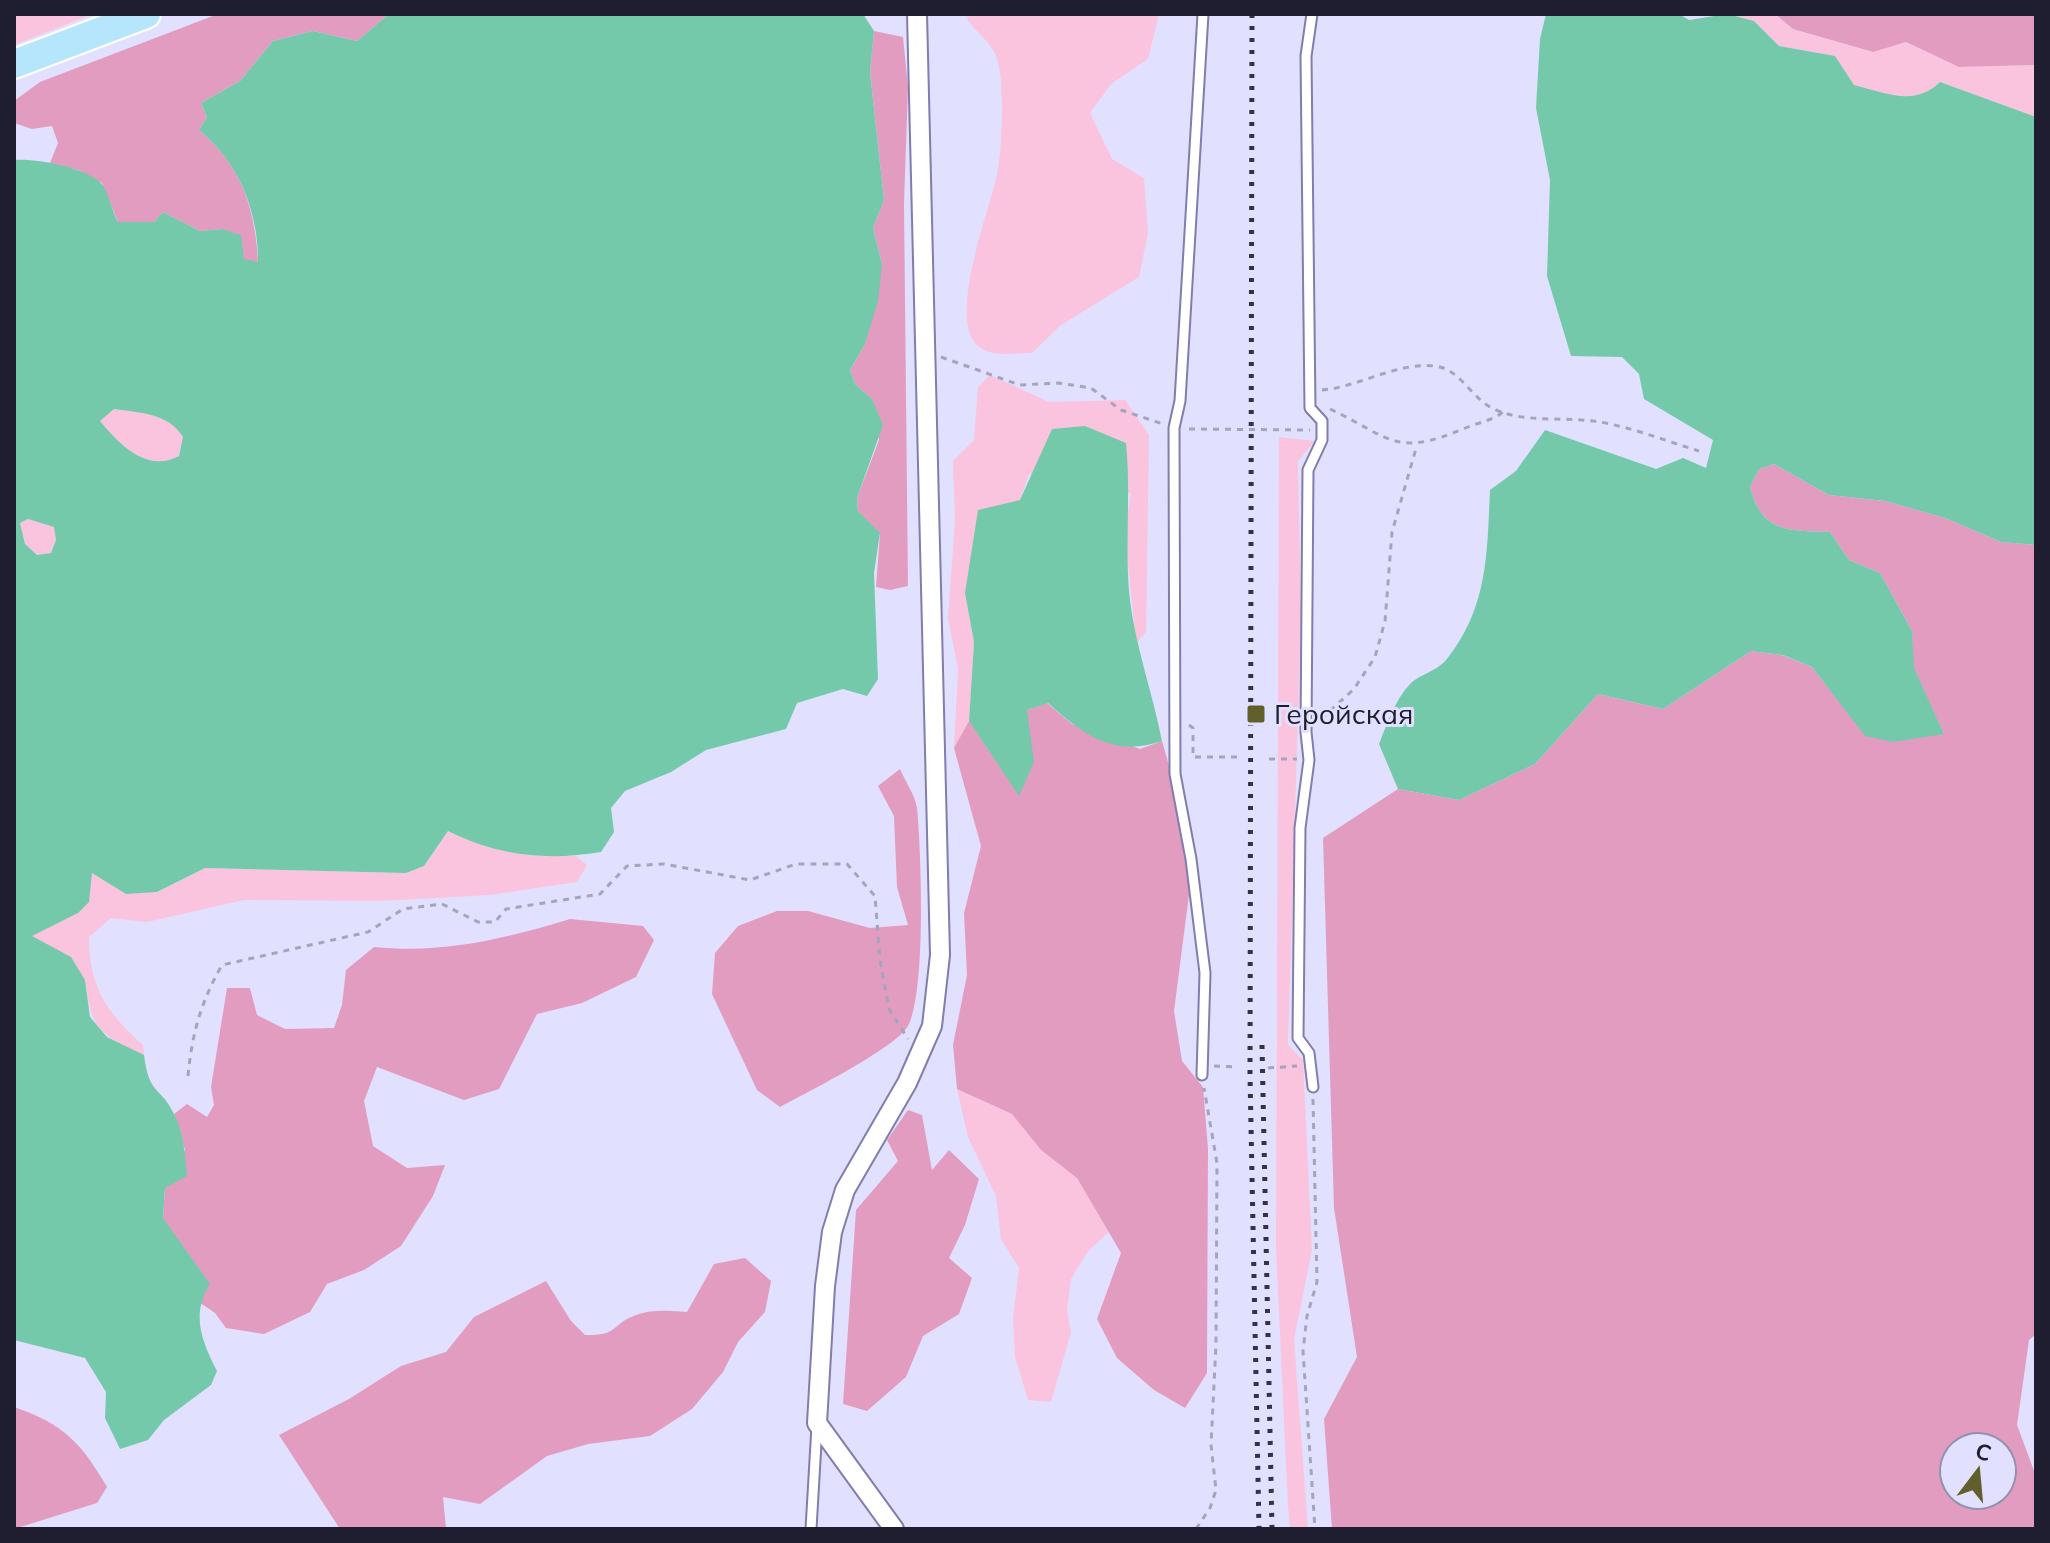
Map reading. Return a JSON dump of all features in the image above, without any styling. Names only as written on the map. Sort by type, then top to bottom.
[{"type":"main road","points":[[14,64],[146,14]]},
{"type":"street","points":[[894,1529],[817,1423],[825,1286],[832,1232],[845,1190],[919,1056],[932,1026],[940,955],[917,14]]},
{"type":"lane","points":[[1202,1075],[1205,973],[1191,859],[1175,774],[1174,428],[1180,401],[1203,14]]},
{"type":"lane","points":[[1312,14],[1306,56],[1310,400],[1322,421],[1322,440],[1308,470],[1306,732],[1309,760],[1300,828],[1298,1038],[1309,1053],[1313,1087]]},
{"type":"lane","points":[[811,1529],[817,1423]]},
{"type":"path","points":[[925,352],[1020,385],[1059,383],[1091,388],[1121,410],[1174,428]]},
{"type":"path","points":[[1310,400],[1414,367],[1434,366],[1447,369],[1480,400],[1503,412],[1602,422],[1699,451]]},
{"type":"path","points":[[1189,419],[1189,431],[1310,432],[1310,400]]},
{"type":"path","points":[[1310,400],[1392,442],[1417,445],[1503,412]]},
{"type":"path","points":[[1306,732],[1354,689],[1375,657],[1385,621],[1392,532],[1417,445]]},
{"type":"path","points":[[1193,728],[1193,757],[1239,757]]},
{"type":"path","points":[[1269,759],[1298,759],[1298,748]]},
{"type":"path","points":[[188,1076],[192,1034],[201,1001],[222,965],[368,932],[403,909],[442,904],[478,922],[495,922],[506,909],[600,894],[627,866],[664,864],[750,880],[796,864],[847,864],[875,896],[880,960],[889,1009],[919,1056]]},
{"type":"path","points":[[1214,1053],[1214,1067],[1238,1067]]},
{"type":"path","points":[[1268,1068],[1297,1068],[1297,1060]]},
{"type":"path","points":[[1196,1529],[1216,1490],[1211,1445],[1216,1344],[1217,1163],[1202,1075]]},
{"type":"path","points":[[1313,1087],[1317,1282],[1307,1316],[1303,1351],[1315,1529]]},
{"type":"shaded area","points":[[14,14],[93,14],[14,45]]},
{"type":"shaded area","points":[[218,14],[389,14],[357,41],[313,31],[273,41],[240,81],[201,103],[207,117],[199,130],[226,158],[244,189],[254,224],[258,262],[244,260],[222,229],[200,231],[163,212],[154,222],[118,222],[102,183],[78,170],[50,163],[58,143],[52,126],[32,129],[14,123],[14,101],[40,82]]},
{"type":"shaded area","points":[[389,14],[863,14],[874,31],[870,72],[884,200],[873,228],[882,264],[878,301],[865,344],[850,370],[855,384],[872,399],[883,425],[857,498],[858,511],[880,533],[874,573],[878,679],[867,696],[843,689],[797,703],[786,729],[706,750],[671,772],[625,791],[611,808],[614,832],[601,852],[561,856],[523,854],[485,846],[448,831],[424,866],[406,873],[205,868],[157,892],[126,894],[92,873],[89,902],[78,913],[32,936],[71,957],[85,980],[90,1017],[107,1037],[144,1055],[152,1084],[169,1105],[180,1128],[187,1176],[165,1188],[163,1218],[210,1284],[201,1306],[200,1327],[217,1371],[211,1385],[164,1420],[148,1440],[120,1449],[105,1418],[106,1392],[85,1358],[14,1340],[14,160],[49,163],[88,174],[104,187],[118,222],[154,222],[163,212],[200,231],[222,229],[241,235],[244,259],[258,262],[254,224],[244,189],[225,157],[199,130],[207,117],[201,103],[240,81],[273,41],[313,31],[357,41]],"holes":[[[114,409],[144,413],[170,423],[183,437],[179,456],[156,461],[145,459],[125,447],[100,421]],[[28,519],[54,527],[56,540],[51,553],[37,555],[25,544],[20,523]]]},
{"type":"shaded area","points":[[967,14],[1159,14],[1148,59],[1111,84],[1090,113],[1112,159],[1144,178],[1148,233],[1139,277],[1061,325],[1032,353],[1004,354],[984,350],[970,332],[968,290],[997,175],[1002,113],[1001,78],[995,54],[968,21]]},
{"type":"shaded area","points":[[1546,14],[1679,14],[1689,20],[1727,14],[1754,21],[1779,46],[1835,56],[1854,85],[1910,96],[1930,90],[1940,82],[2036,117],[2036,545],[2001,542],[1945,518],[1885,501],[1829,495],[1774,464],[1759,469],[1750,487],[1762,514],[1770,521],[1790,529],[1830,532],[1849,560],[1880,573],[1912,631],[1914,668],[1944,734],[1893,742],[1865,736],[1812,667],[1783,655],[1751,651],[1663,709],[1598,694],[1535,764],[1459,800],[1398,789],[1379,744],[1405,690],[1446,660],[1470,620],[1483,580],[1490,490],[1516,471],[1545,430],[1656,469],[1683,458],[1706,468],[1713,440],[1644,399],[1639,374],[1622,357],[1571,356],[1547,276],[1550,180],[1536,108],[1540,39]]},
{"type":"shaded area","points":[[1727,14],[1775,14],[1793,29],[1872,52],[1906,42],[1959,67],[2036,65],[2036,117],[1940,82],[1930,90],[1910,96],[1854,85],[1835,56],[1779,46],[1754,21]]},
{"type":"shaded area","points":[[1775,14],[2036,14],[2036,65],[1959,67],[1906,42],[1873,52],[1793,29]]},
{"type":"shaded area","points":[[874,31],[903,37],[908,87],[904,204],[908,586],[890,590],[876,587],[880,534],[858,511],[857,498],[879,440],[872,399],[855,384],[850,370],[865,344],[882,264],[873,228],[884,200],[870,72]]},
{"type":"shaded area","points":[[990,375],[1049,402],[1125,400],[1149,435],[1146,632],[1136,643],[1125,533],[1131,493],[1029,474],[1020,500],[965,593],[974,642],[969,721],[954,748],[958,669],[948,618],[955,520],[953,461],[974,440],[978,387]]},
{"type":"shaded area","points":[[114,409],[144,413],[170,423],[183,437],[179,456],[156,461],[145,459],[125,447],[100,421]]},
{"type":"shaded area","points":[[1085,426],[1126,443],[1129,591],[1162,741],[1144,746],[1114,745],[1087,733],[1048,703],[1027,710],[1034,762],[1019,796],[969,721],[974,642],[965,593],[978,510],[1020,500],[1052,429]]},
{"type":"shaded area","points":[[1279,437],[1315,441],[1298,461],[1301,617],[1288,1045],[1303,1060],[1312,1250],[1294,1339],[1308,1529],[1290,1529],[1276,1248]]},
{"type":"shaded area","points":[[1774,464],[1829,495],[1885,501],[1945,518],[2001,542],[2036,545],[2036,1334],[2029,1340],[2017,1425],[2036,1476],[2036,1529],[1332,1529],[1324,1419],[1357,1357],[1334,1208],[1323,838],[1398,789],[1459,800],[1535,764],[1598,694],[1663,709],[1751,651],[1782,655],[1812,667],[1866,736],[1944,734],[1913,668],[1912,631],[1880,573],[1849,560],[1830,532],[1790,529],[1770,521],[1762,514],[1750,487],[1759,469]]},
{"type":"shaded area","points":[[28,519],[55,527],[56,540],[51,553],[37,555],[25,544],[20,523]]},
{"type":"shaded area","points":[[1047,703],[1072,724],[1140,749],[1162,741],[1182,811],[1191,879],[1174,1011],[1182,1061],[1203,1087],[1208,1149],[1207,1373],[1185,1408],[1154,1390],[1117,1358],[1097,1319],[1121,1253],[1077,1178],[1041,1150],[1012,1114],[957,1089],[953,1045],[967,975],[964,913],[981,846],[954,748],[969,721],[1019,795],[1027,710]]},
{"type":"shaded area","points":[[900,769],[916,803],[919,828],[920,957],[913,1013],[906,1029],[883,1048],[780,1107],[757,1090],[712,994],[715,953],[738,926],[777,911],[808,911],[870,928],[908,925],[897,887],[894,816],[878,786]]},
{"type":"shaded area","points":[[448,831],[510,852],[576,856],[587,865],[577,882],[490,895],[380,901],[244,900],[147,922],[111,918],[89,937],[92,970],[102,998],[119,1022],[143,1045],[144,1055],[116,1041],[100,1028],[91,1010],[85,980],[31,936],[78,913],[92,872],[158,892],[205,868],[406,873],[424,866]]},
{"type":"shaded area","points":[[570,919],[643,926],[654,940],[636,977],[582,1003],[537,1014],[499,1089],[464,1100],[377,1067],[364,1101],[373,1146],[407,1168],[445,1165],[433,1196],[401,1246],[364,1270],[327,1284],[310,1312],[264,1334],[226,1328],[215,1313],[199,1302],[163,1218],[165,1188],[185,1150],[174,1114],[187,1104],[207,1117],[214,1105],[211,1087],[227,988],[250,988],[257,1015],[285,1029],[334,1028],[342,1005],[346,970],[374,947],[425,948],[474,943]]},
{"type":"shaded area","points":[[957,1089],[1012,1114],[1041,1150],[1077,1178],[1109,1232],[1088,1251],[1071,1279],[1067,1310],[1071,1332],[1051,1402],[1028,1400],[1015,1357],[1013,1319],[1019,1268],[1001,1239],[996,1196],[968,1137]]},
{"type":"shaded area","points":[[908,1110],[922,1115],[932,1170],[949,1150],[979,1179],[965,1225],[949,1258],[972,1278],[959,1314],[923,1336],[906,1377],[867,1411],[843,1404],[856,1210],[898,1161],[887,1140]]},
{"type":"shaded area","points":[[745,1258],[771,1281],[765,1312],[738,1342],[723,1372],[692,1409],[650,1436],[588,1444],[547,1456],[480,1504],[443,1497],[446,1529],[340,1529],[279,1435],[349,1399],[401,1366],[446,1352],[474,1317],[546,1281],[571,1321],[585,1335],[596,1335],[604,1334],[642,1313],[687,1312],[714,1264]]},
{"type":"shaded area","points":[[14,1407],[59,1428],[89,1458],[107,1487],[97,1503],[14,1529]]},
{"type":"railway","points":[[1252,14],[1250,1075],[1259,1529]]},
{"type":"railway","points":[[1262,1045],[1272,1529]]},
{"type":"place","name":"Геройская","points":[[1256,714]]}]
